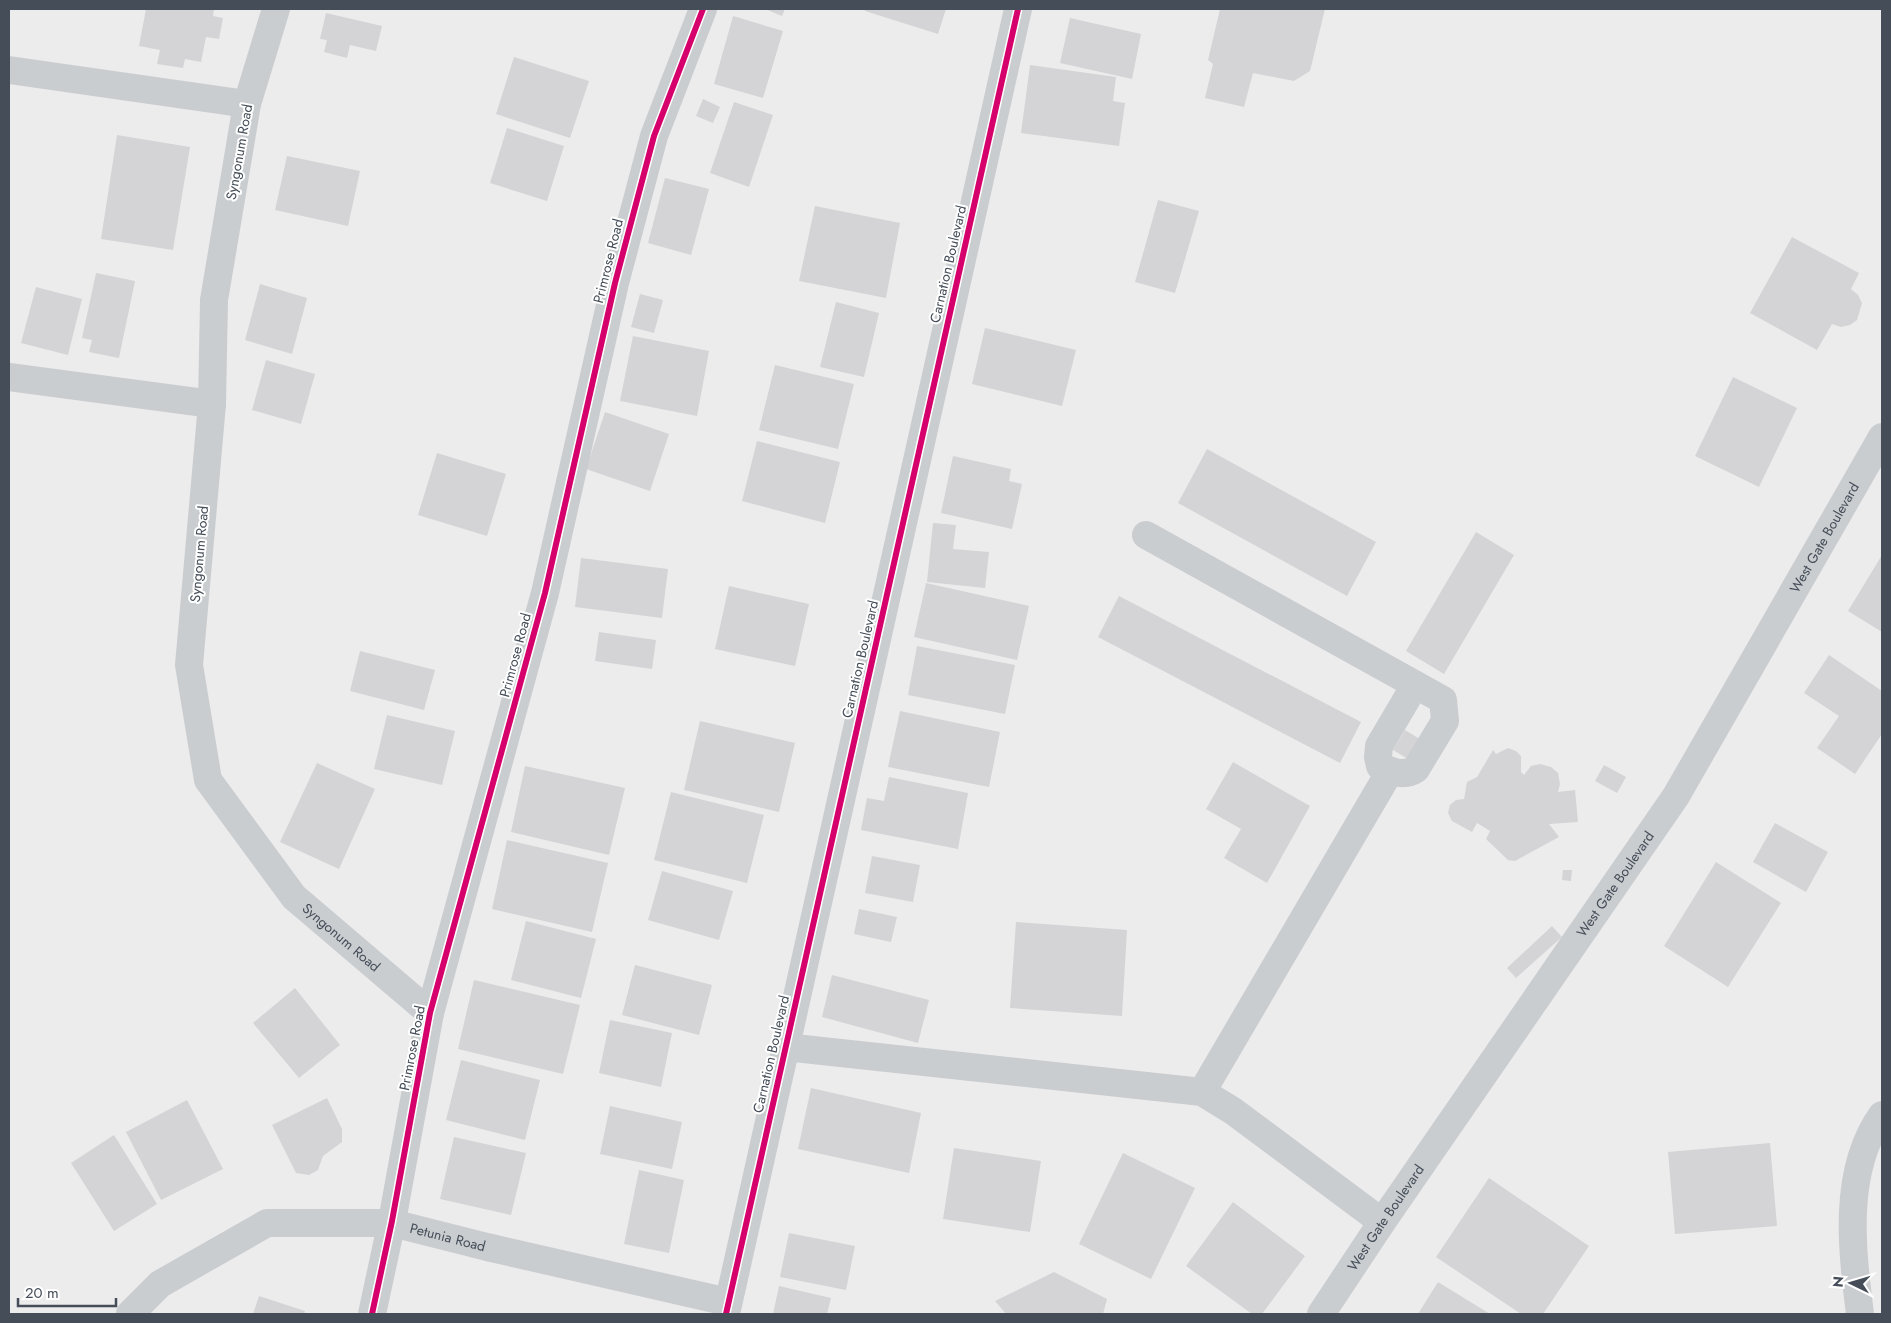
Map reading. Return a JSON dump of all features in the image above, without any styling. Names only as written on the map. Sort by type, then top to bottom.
[{"type":"street","name":"Syngonum Road","points":[[276,9],[247,104],[214,300],[212,404],[189,665],[208,780],[294,898],[430,1013]]},
{"type":"street","name":"Primrose Road","points":[[372,1314],[392,1223],[430,1013],[545,593],[617,274],[654,136],[703,9]]},
{"type":"street","name":"Carnation Boulevard","points":[[727,1308],[1018,9]]},
{"type":"street","points":[[9,70],[247,104]]},
{"type":"street","points":[[9,377],[212,404]]},
{"type":"street","name":"West Gate Boulevard","points":[[1321,1314],[1382,1222],[1676,796],[1882,436]]},
{"type":"street","points":[[1146,536],[1443,700],[1445,721],[1416,769],[1409,773],[1390,771],[1380,766],[1378,746],[1415,685]]},
{"type":"street","points":[[1202,1092],[1390,771]]},
{"type":"street","points":[[785,1047],[1202,1092],[1233,1111],[1382,1222]]},
{"type":"street","points":[[1860,1314],[1852,1242],[1854,1201],[1860,1165],[1870,1131],[1882,1115]]},
{"type":"street","name":"Petunia Road","points":[[130,1314],[160,1284],[267,1223],[392,1223],[727,1308]]},
{"type":"building","points":[[146,9],[214,9],[213,16],[223,18],[219,39],[206,37],[201,62],[185,59],[183,68],[157,64],[160,50],[139,46]]},
{"type":"building","points":[[765,9],[785,9],[782,16]]},
{"type":"building","points":[[865,9],[946,9],[938,34],[865,11]]},
{"type":"building","points":[[1220,9],[1325,9],[1310,71],[1294,81],[1253,73],[1244,107],[1205,98],[1213,64],[1208,60]]},
{"type":"building","points":[[326,13],[382,26],[376,51],[350,45],[347,58],[324,52],[327,40],[320,39]]},
{"type":"building","points":[[733,16],[783,31],[763,98],[714,84]]},
{"type":"building","points":[[1070,18],[1141,34],[1132,79],[1060,63]]},
{"type":"building","points":[[514,57],[589,81],[570,138],[496,114]]},
{"type":"building","points":[[1030,65],[1116,77],[1113,101],[1125,103],[1119,146],[1021,133]]},
{"type":"building","points":[[703,99],[720,107],[713,123],[696,116]]},
{"type":"building","points":[[734,102],[773,115],[749,187],[710,173]]},
{"type":"building","points":[[507,128],[564,146],[547,201],[490,183]]},
{"type":"building","points":[[117,135],[190,147],[173,250],[101,239]]},
{"type":"building","points":[[287,156],[360,171],[348,226],[275,210]]},
{"type":"building","points":[[665,178],[709,189],[691,255],[648,243]]},
{"type":"building","points":[[1158,200],[1199,211],[1175,293],[1135,282]]},
{"type":"building","points":[[815,206],[900,223],[886,298],[799,281]]},
{"type":"building","points":[[1792,237],[1859,273],[1851,289],[1858,295],[1862,303],[1857,320],[1850,325],[1841,327],[1832,324],[1817,350],[1750,313]]},
{"type":"building","points":[[96,273],[135,281],[119,358],[89,352],[92,340],[82,338]]},
{"type":"building","points":[[260,284],[307,298],[292,354],[245,340]]},
{"type":"building","points":[[36,287],[82,299],[68,355],[21,343]]},
{"type":"building","points":[[640,294],[663,300],[654,333],[631,327]]},
{"type":"building","points":[[836,302],[879,313],[864,377],[820,367]]},
{"type":"building","points":[[985,328],[1076,350],[1062,406],[972,384]]},
{"type":"building","points":[[633,336],[709,351],[697,416],[620,401]]},
{"type":"building","points":[[266,360],[315,374],[301,424],[252,410]]},
{"type":"building","points":[[775,365],[854,384],[838,449],[759,430]]},
{"type":"building","points":[[1733,377],[1797,408],[1759,487],[1695,456]]},
{"type":"building","points":[[605,412],[669,434],[650,491],[586,469]]},
{"type":"building","points":[[757,441],[840,462],[825,523],[742,501]]},
{"type":"building","points":[[1207,449],[1376,542],[1347,596],[1178,503]]},
{"type":"building","points":[[437,453],[506,474],[487,536],[418,515]]},
{"type":"building","points":[[953,456],[1011,469],[1009,481],[1022,484],[1012,529],[941,513]]},
{"type":"building","points":[[933,523],[956,525],[953,549],[989,552],[985,588],[927,582]]},
{"type":"building","points":[[1476,532],[1514,555],[1444,674],[1406,651]]},
{"type":"building","points":[[1882,555],[1882,632],[1848,611]]},
{"type":"building","points":[[581,558],[668,569],[662,618],[575,607]]},
{"type":"building","points":[[926,583],[1029,606],[1017,660],[914,637]]},
{"type":"building","points":[[729,586],[809,604],[795,666],[715,649]]},
{"type":"building","points":[[1119,596],[1361,722],[1340,763],[1098,637]]},
{"type":"building","points":[[599,632],[656,640],[652,669],[595,661]]},
{"type":"building","points":[[917,646],[1015,665],[1005,714],[908,695]]},
{"type":"building","points":[[360,651],[435,670],[424,710],[350,691]]},
{"type":"building","points":[[1829,655],[1882,691],[1882,734],[1855,774],[1817,748],[1839,716],[1804,693]]},
{"type":"building","points":[[900,711],[1000,732],[989,787],[888,767]]},
{"type":"building","points":[[387,715],[455,731],[442,785],[374,769]]},
{"type":"building","points":[[700,721],[795,743],[779,812],[684,790]]},
{"type":"building","points":[[1405,730],[1425,742],[1413,762],[1393,750]]},
{"type":"building","points":[[1508,748],[1516,751],[1521,756],[1521,772],[1524,775],[1531,766],[1540,764],[1551,767],[1558,773],[1560,784],[1558,792],[1575,790],[1578,822],[1549,824],[1559,837],[1515,861],[1508,860],[1486,839],[1490,831],[1477,823],[1472,832],[1452,821],[1448,813],[1450,805],[1456,800],[1464,799],[1467,782],[1477,777],[1493,750],[1496,754]]},
{"type":"building","points":[[1233,762],[1310,806],[1267,883],[1224,858],[1241,829],[1206,809]]},
{"type":"building","points":[[317,763],[375,789],[339,869],[280,842]]},
{"type":"building","points":[[1604,765],[1626,777],[1617,793],[1595,781]]},
{"type":"building","points":[[525,766],[625,788],[609,855],[511,832]]},
{"type":"building","points":[[889,777],[968,793],[958,849],[861,830],[867,798],[884,801]]},
{"type":"building","points":[[671,792],[764,815],[747,883],[654,860]]},
{"type":"building","points":[[1775,823],[1828,852],[1806,892],[1753,862]]},
{"type":"building","points":[[507,840],[608,863],[592,932],[492,909]]},
{"type":"building","points":[[872,856],[920,865],[913,902],[865,893]]},
{"type":"building","points":[[1716,862],[1781,903],[1728,987],[1664,946]]},
{"type":"building","points":[[1563,870],[1572,870],[1571,881],[1562,880]]},
{"type":"building","points":[[662,871],[733,891],[719,940],[648,920]]},
{"type":"building","points":[[859,909],[897,917],[891,942],[854,934]]},
{"type":"building","points":[[526,921],[596,939],[581,998],[511,980]]},
{"type":"building","points":[[1016,922],[1127,930],[1122,1016],[1010,1008]]},
{"type":"building","points":[[1552,926],[1562,937],[1516,978],[1507,968]]},
{"type":"building","points":[[635,965],[712,985],[699,1035],[622,1015]]},
{"type":"building","points":[[832,975],[929,1000],[918,1043],[822,1017]]},
{"type":"building","points":[[474,980],[580,1005],[563,1074],[458,1049]]},
{"type":"building","points":[[295,988],[340,1045],[299,1078],[253,1023]]},
{"type":"building","points":[[610,1020],[672,1033],[661,1087],[599,1073]]},
{"type":"building","points":[[461,1060],[540,1080],[525,1140],[446,1120]]},
{"type":"building","points":[[811,1088],[921,1113],[909,1173],[798,1149]]},
{"type":"building","points":[[327,1098],[342,1129],[342,1142],[323,1156],[318,1170],[309,1175],[296,1173],[272,1125]]},
{"type":"building","points":[[187,1100],[223,1169],[161,1200],[126,1132]]},
{"type":"building","points":[[610,1106],[682,1122],[672,1169],[600,1154]]},
{"type":"building","points":[[114,1135],[157,1204],[114,1231],[71,1163]]},
{"type":"building","points":[[454,1137],[526,1153],[511,1215],[440,1199]]},
{"type":"building","points":[[1770,1143],[1777,1226],[1675,1234],[1668,1152]]},
{"type":"building","points":[[954,1148],[1041,1161],[1030,1232],[943,1219]]},
{"type":"building","points":[[1123,1153],[1195,1188],[1151,1279],[1079,1244]]},
{"type":"building","points":[[639,1170],[684,1180],[669,1253],[624,1244]]},
{"type":"building","points":[[1489,1178],[1589,1246],[1543,1314],[1521,1314],[1436,1257]]},
{"type":"building","points":[[1233,1202],[1305,1256],[1262,1314],[1252,1314],[1186,1266]]},
{"type":"building","points":[[789,1233],[855,1246],[846,1290],[780,1277]]},
{"type":"building","points":[[1054,1272],[1107,1299],[1103,1314],[1006,1314],[995,1301]]},
{"type":"building","points":[[1438,1282],[1490,1314],[1418,1314]]},
{"type":"building","points":[[779,1286],[831,1298],[827,1314],[773,1314]]},
{"type":"building","points":[[259,1296],[305,1311],[304,1314],[253,1314]]},
{"type":"cycle path","points":[[372,1314],[392,1221],[430,1013],[545,593],[615,283],[654,136],[703,9]]},
{"type":"cycle path","points":[[726,1314],[1018,9]]}]
